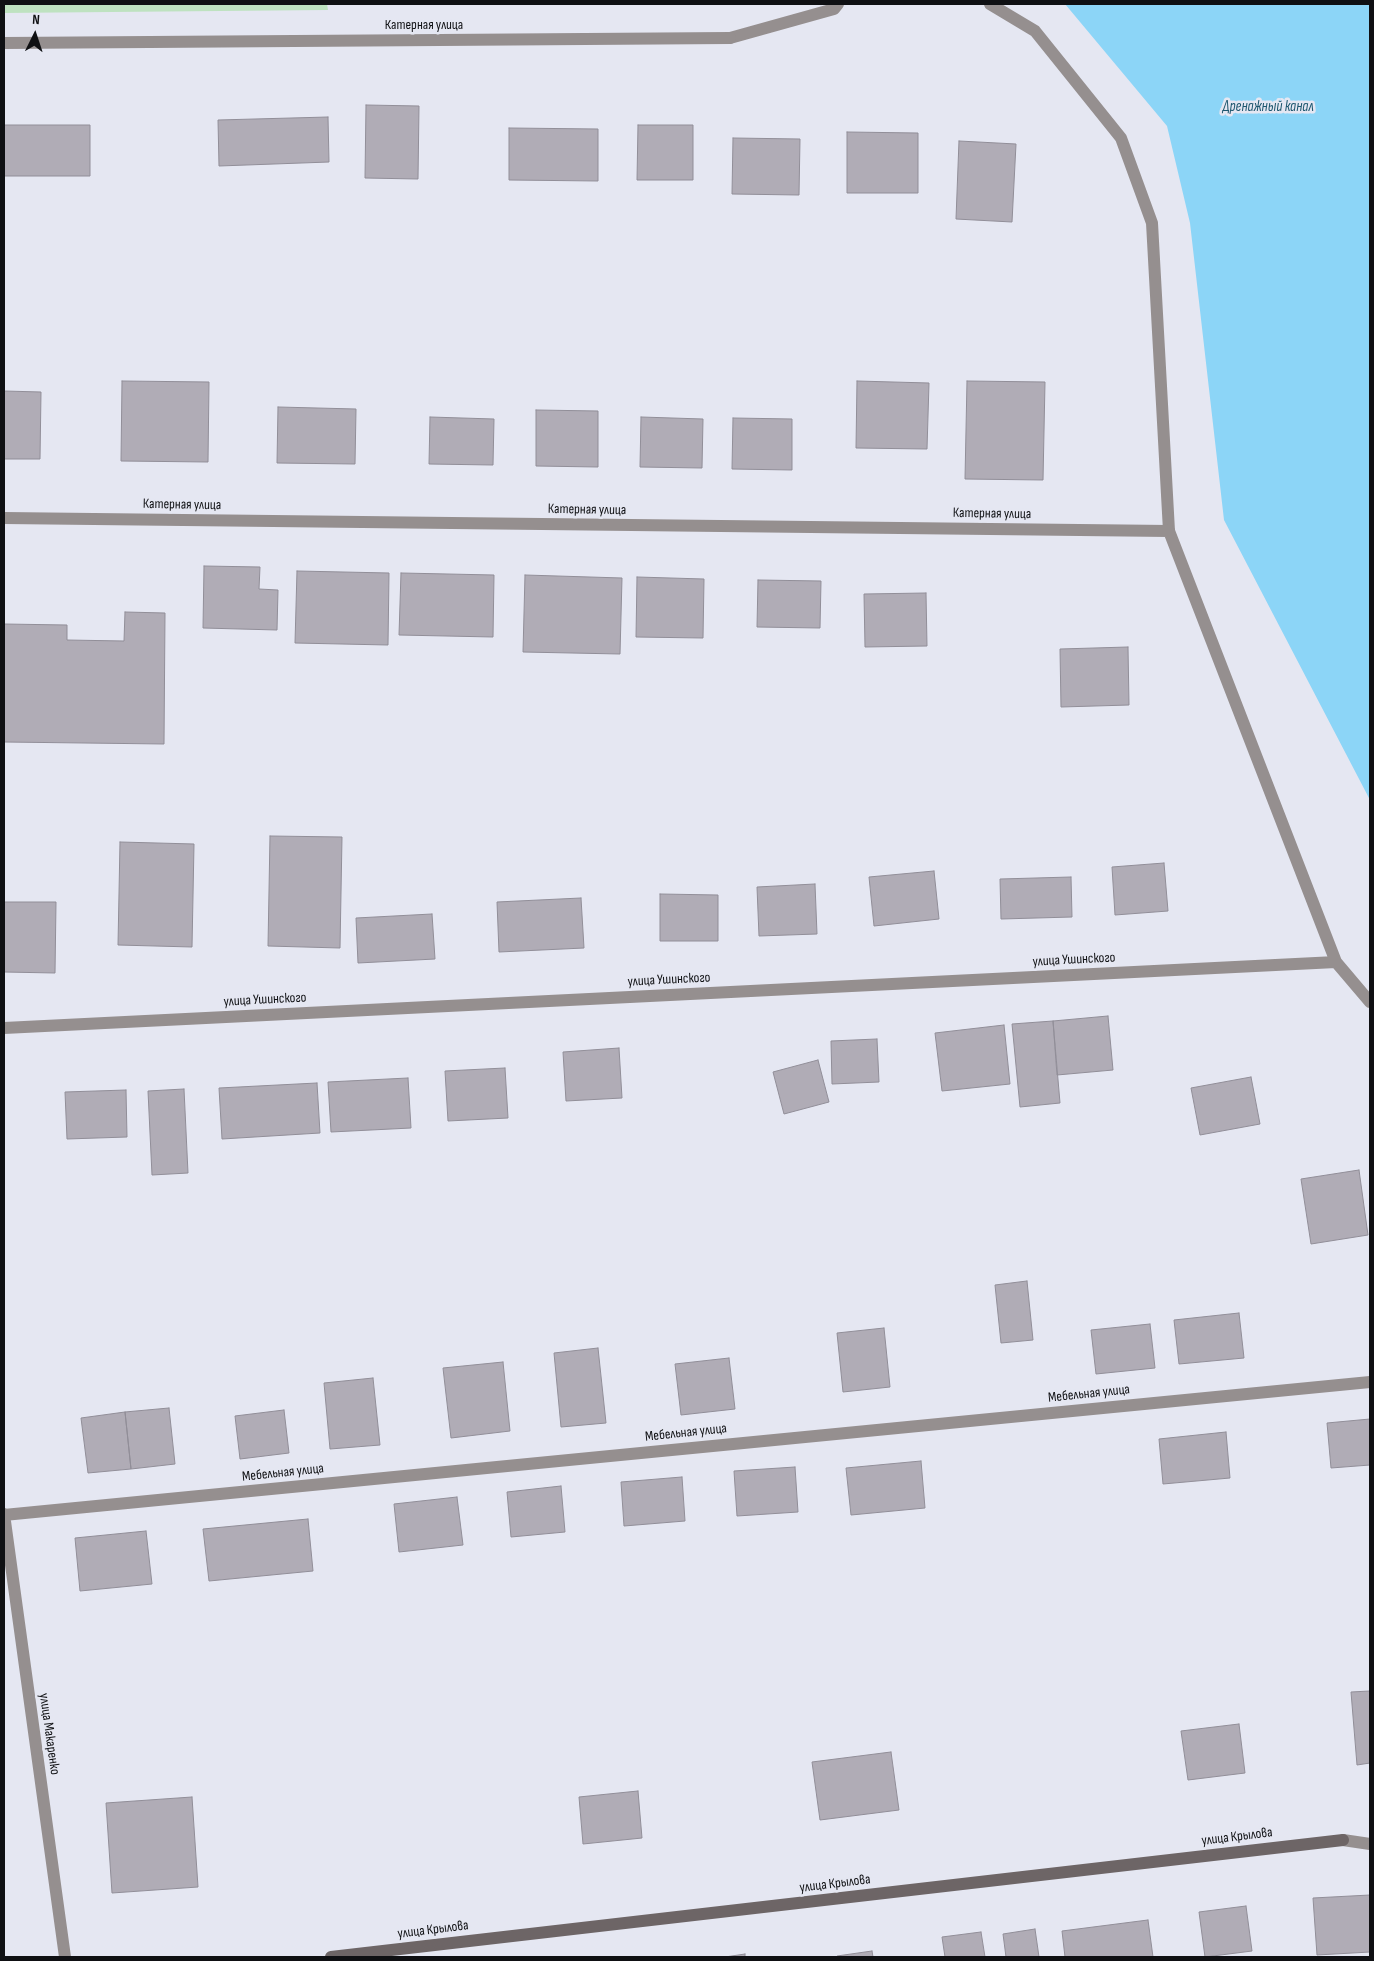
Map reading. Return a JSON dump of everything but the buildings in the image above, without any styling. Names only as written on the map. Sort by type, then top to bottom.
[{"type":"street","name":"Катерная улица","points":[[4,43],[730,38],[834,9],[838,4]]},
{"type":"street","points":[[990,4],[1035,31],[1121,138],[1152,223],[1169,531],[1336,962],[1370,1002]]},
{"type":"street","name":"Катерная улица","points":[[4,518],[1169,531]]},
{"type":"street","name":"улица Ушинского","points":[[4,1028],[1336,962]]},
{"type":"street","name":"Мебельная улица","points":[[4,1514],[1370,1382]]},
{"type":"street","name":"улица Макаренко","points":[[4,1514],[65,1957]]},
{"type":"street","name":"улица Крылова","points":[[331,1957],[1343,1840],[1370,1844]]},
{"type":"green space","points":[[4,4],[327,4],[328,10],[4,13]]},
{"type":"water","name":"Дренажный канал","points":[[1065,4],[1370,4],[1370,800],[1224,520],[1190,223],[1167,126]]}]
